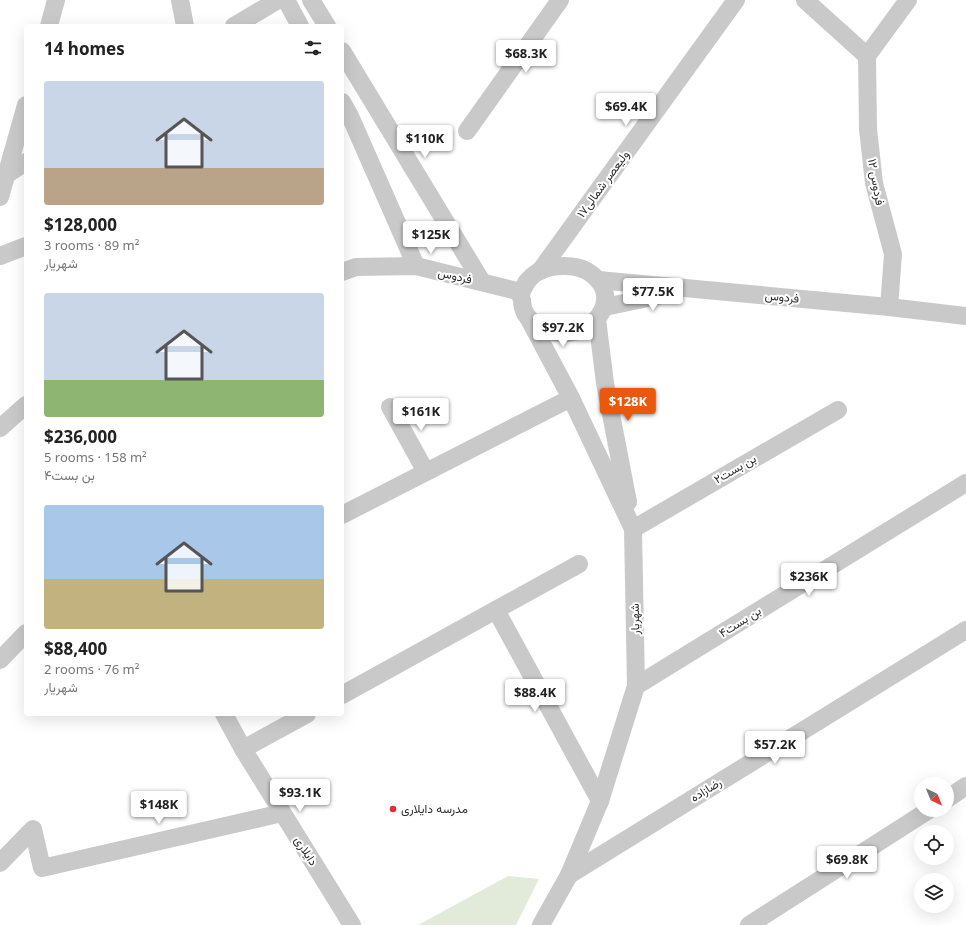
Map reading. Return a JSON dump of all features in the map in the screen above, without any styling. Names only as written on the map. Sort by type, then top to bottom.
[{"type":"street","points":[[50,24],[56,0]]},
{"type":"street","points":[[180,0],[185,24]]},
{"type":"street","points":[[237,24],[278,0]]},
{"type":"street","points":[[286,0],[299,24]]},
{"type":"street","points":[[311,0],[326,24]]},
{"type":"street","points":[[467,131],[560,0]]},
{"type":"street","name":"ولیعصر شمالی۱۷","points":[[540,271],[736,0]]},
{"type":"street","points":[[805,0],[867,56],[908,0]]},
{"type":"street","points":[[344,54],[482,282]]},
{"type":"street","name":"فردوس ۱۲","points":[[867,56],[868,129],[874,183],[893,254],[889,307]]},
{"type":"street","points":[[0,195],[24,112]]},
{"type":"street","points":[[345,112],[416,266]]},
{"type":"street","points":[[6,176],[24,163]]},
{"type":"street","points":[[0,256],[24,247]]},
{"type":"street","name":"فردوس","points":[[344,271],[356,266],[416,266],[521,292]]},
{"type":"street","points":[[633,529],[605,383],[601,313],[605,292],[598,280],[587,271],[575,267],[564,266],[552,267],[540,271],[529,279],[521,292],[522,306],[529,319],[539,328],[551,332],[563,333],[575,332],[587,328],[601,313],[695,288]]},
{"type":"street","name":"فردوس","points":[[598,280],[695,288],[966,316]]},
{"type":"street","name":"شهریار","points":[[529,319],[571,398],[633,529],[636,686],[600,801],[569,875],[541,925]]},
{"type":"street","points":[[344,514],[571,398]]},
{"type":"street","points":[[390,407],[426,472]]},
{"type":"street","points":[[0,428],[24,408]]},
{"type":"street","name":"بن بست۲","points":[[633,529],[838,410]]},
{"type":"street","name":"بن بست۴","points":[[636,686],[966,483]]},
{"type":"street","points":[[344,694],[579,564]]},
{"type":"street","points":[[496,610],[600,801]]},
{"type":"street","name":"رضازاده","points":[[569,875],[966,630]]},
{"type":"street","points":[[0,660],[24,635]]},
{"type":"street","name":"دایلاری","points":[[225,716],[243,749],[352,925]]},
{"type":"street","points":[[243,749],[303,716]]},
{"type":"street","points":[[954,794],[966,786]]},
{"type":"street","points":[[0,863],[33,829],[42,868],[282,812]]},
{"type":"street","points":[[749,925],[918,817]]},
{"type":"green space","points":[[508,876],[539,879],[516,925],[418,925]]},
{"type":"place","name":"مدرسه دایلاری","points":[[393,809]]}]
